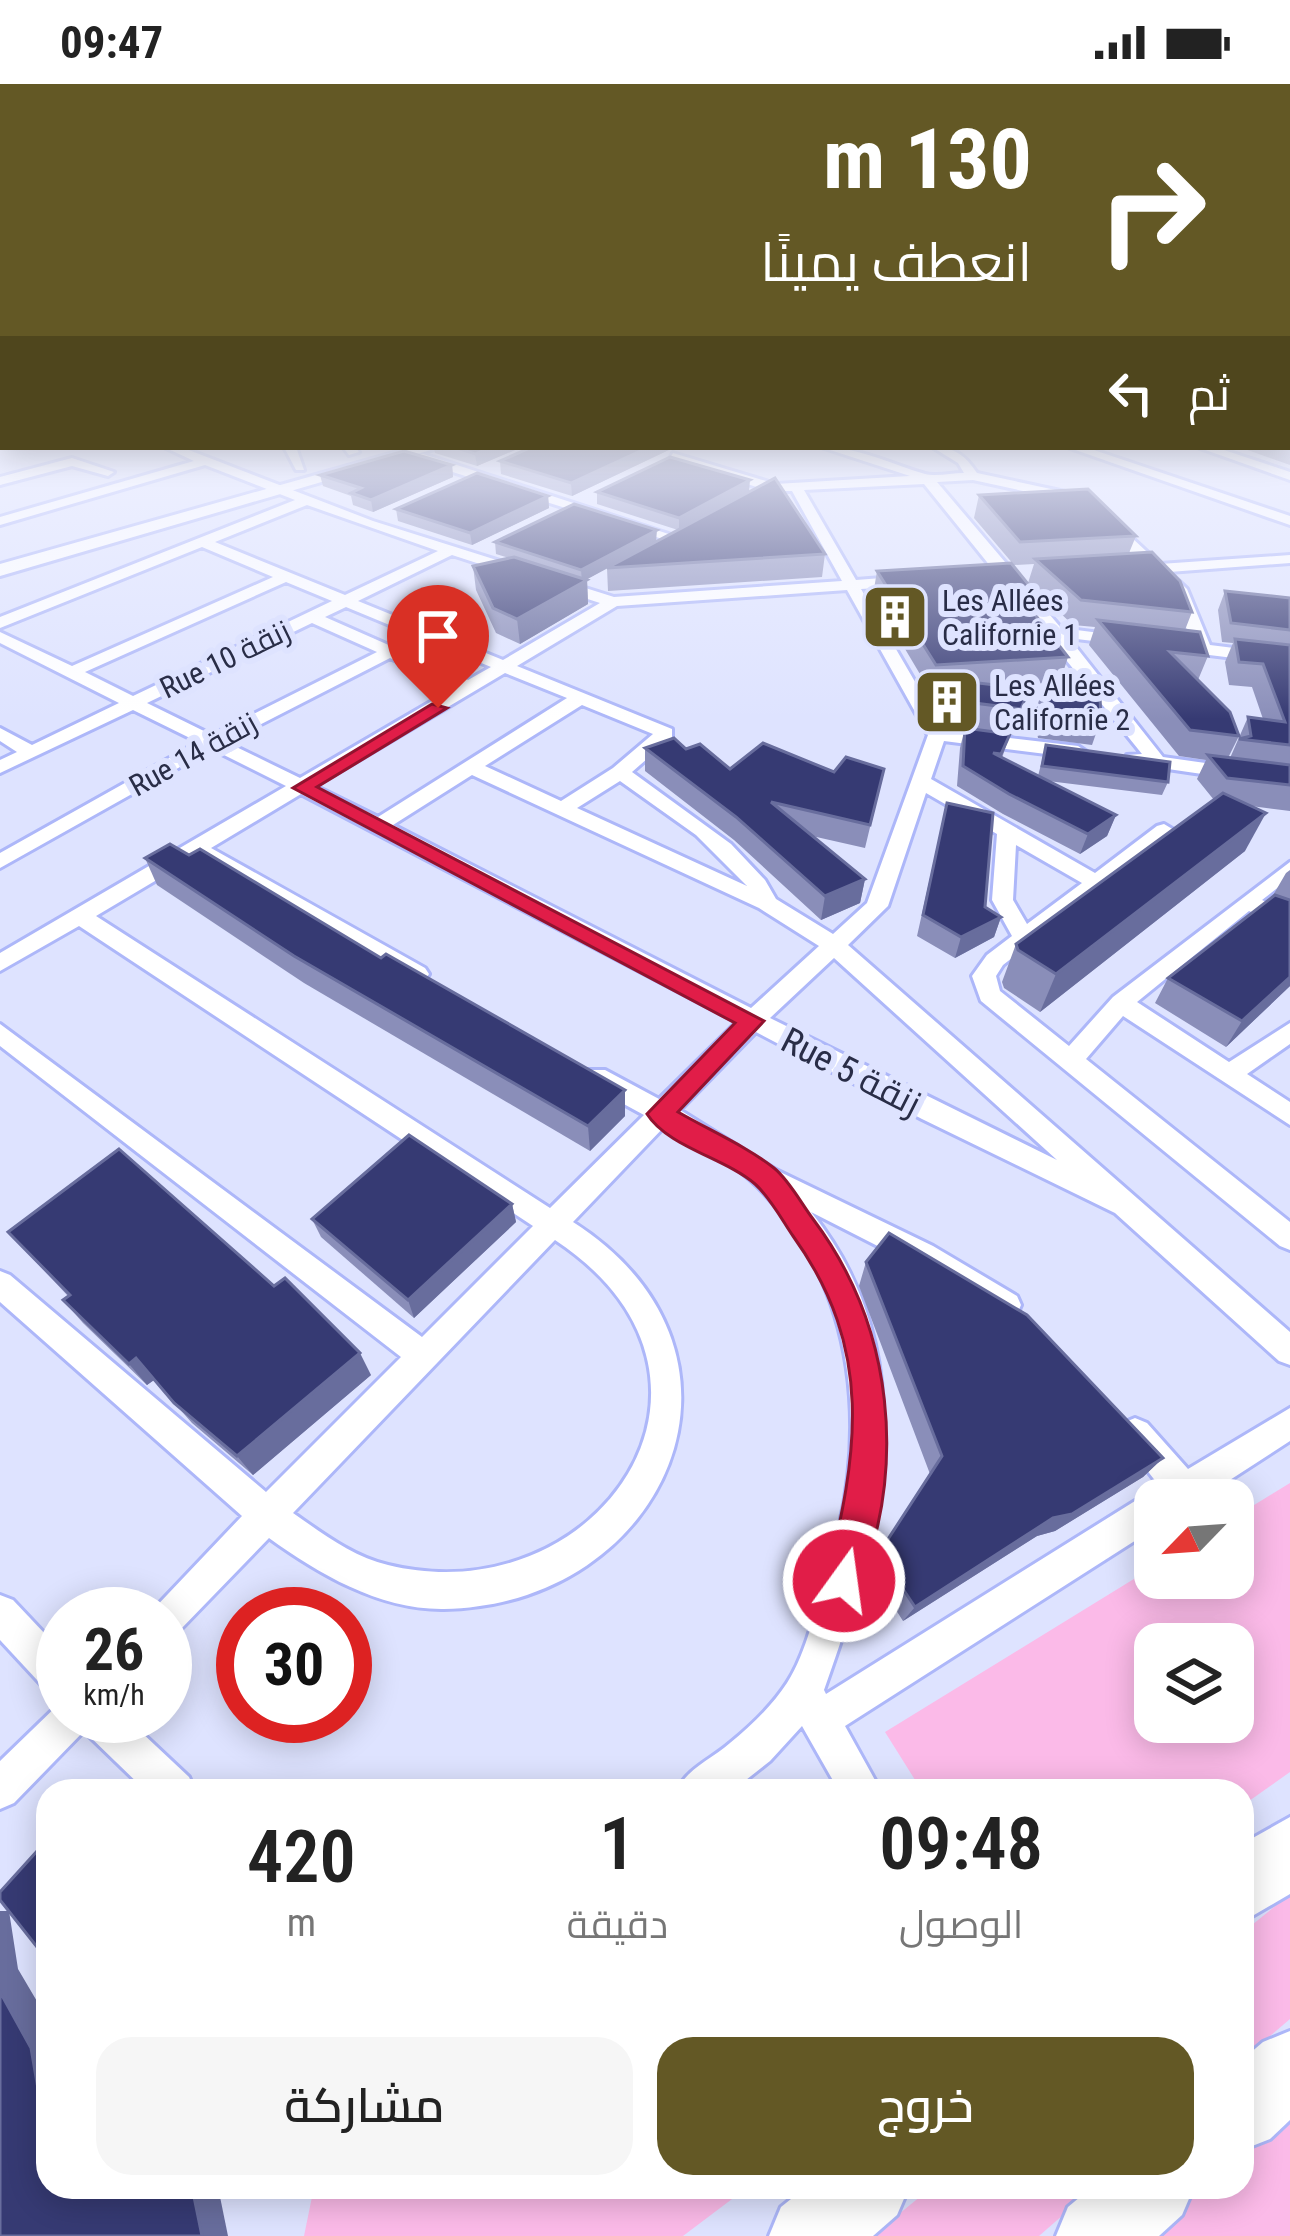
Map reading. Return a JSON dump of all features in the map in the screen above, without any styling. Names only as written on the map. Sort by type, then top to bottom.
[{"type":"main road","points":[[1254,1878],[1290,1851]]},
{"type":"main road","points":[[1254,2100],[1290,2069]]},
{"type":"main road","points":[[810,2236],[854,2199]]},
{"type":"main road","points":[[1097,2236],[1140,2199]]},
{"type":"street","points":[[0,551],[119,518]]},
{"type":"street","points":[[0,570],[184,518]]},
{"type":"street","points":[[0,623],[261,518]]},
{"type":"street","points":[[354,518],[614,602],[922,580]]},
{"type":"street","points":[[368,524],[382,518]]},
{"type":"street","points":[[611,518],[680,540]]},
{"type":"street","points":[[798,518],[849,584],[938,735]]},
{"type":"street","points":[[959,518],[1157,762]]},
{"type":"street","points":[[1104,518],[1161,568],[1189,604],[1203,649]]},
{"type":"street","points":[[660,550],[699,530]]},
{"type":"street","points":[[202,542],[666,733],[620,772],[562,809]]},
{"type":"street","points":[[469,557],[490,547]]},
{"type":"street","name":"Rue 10 زنقة","points":[[0,767],[449,551]]},
{"type":"street","points":[[1111,571],[1290,559]]},
{"type":"street","points":[[986,577],[1028,575]]},
{"type":"street","points":[[72,672],[287,576]]},
{"type":"street","points":[[583,593],[602,582]]},
{"type":"street","points":[[0,963],[614,602]]},
{"type":"street","points":[[312,617],[472,688]]},
{"type":"street","points":[[1056,632],[1290,660]]},
{"type":"street","name":"Rue 5 زنقة","points":[[0,637],[379,825],[752,1021],[1128,1206]]},
{"type":"street","points":[[0,661],[25,650]]},
{"type":"street","name":"Rue 14 زنقة","points":[[0,862],[211,743],[389,652]]},
{"type":"street","points":[[379,825],[584,696]]},
{"type":"street","points":[[0,733],[32,752]]},
{"type":"street","points":[[938,735],[1091,754]]},
{"type":"street","points":[[192,1591],[752,1021],[877,906],[938,735]]},
{"type":"street","points":[[1113,757],[1290,781]]},
{"type":"street","points":[[471,767],[767,902],[832,944],[1290,1351]]},
{"type":"street","points":[[620,772],[733,858],[760,884],[767,902]]},
{"type":"street","points":[[920,781],[1094,881]]},
{"type":"street","points":[[1163,830],[1024,934],[984,976],[989,995],[1068,1063],[1286,1230]]},
{"type":"street","points":[[1007,831],[998,900],[1005,917],[1024,934]]},
{"type":"street","points":[[197,848],[439,986]]},
{"type":"street","points":[[1068,1063],[1121,1004],[1290,868]]},
{"type":"street","points":[[1247,901],[1290,922]]},
{"type":"street","points":[[0,1284],[266,1514],[323,1557],[358,1573],[427,1589],[470,1589],[529,1578],[578,1553],[616,1523],[648,1470],[660,1431],[665,1405],[661,1344],[649,1316],[592,1249],[81,916]]},
{"type":"street","points":[[1121,1004],[1290,1115]]},
{"type":"street","points":[[1228,1075],[1290,1032]]},
{"type":"street","points":[[0,1033],[423,1356]]},
{"type":"street","points":[[580,1067],[766,1177],[975,1284],[1028,1324]]},
{"type":"street","points":[[766,1177],[833,1269],[867,1377],[873,1433],[867,1487],[813,1705],[854,1779]]},
{"type":"street","points":[[1110,1406],[1157,1479]]},
{"type":"street","points":[[1202,1479],[1290,1423]]},
{"type":"street","points":[[716,1779],[813,1705],[1134,1520]]},
{"type":"street","points":[[0,1612],[36,1651]]},
{"type":"street","points":[[0,1789],[45,1743]]},
{"type":"street","points":[[124,1743],[162,1779]]},
{"type":"shaded area","points":[[1290,1483],[1290,1772],[1254,1798],[1254,1779],[914,1779],[885,1732],[1134,1579],[1134,1599],[1254,1599],[1254,1505]]},
{"type":"shaded area","points":[[1290,1894],[1290,2019],[1254,2050],[1254,1923]]},
{"type":"shaded area","points":[[1290,2105],[1290,2236],[1144,2236],[1186,2199],[1254,2199],[1254,2137]]},
{"type":"shaded area","points":[[312,2199],[732,2199],[683,2236],[304,2236]]},
{"type":"shaded area","points":[[917,2199],[1081,2199],[1039,2236],[872,2236]]},
{"type":"building","points":[[425,518],[501,518],[470,533]]},
{"type":"building","points":[[544,518],[620,518],[657,530],[581,570],[495,542]]},
{"type":"building","points":[[700,518],[802,518],[825,554],[607,568]]},
{"type":"building","points":[[999,518],[1118,518],[1136,536],[1020,542]]},
{"type":"building","points":[[1152,552],[1180,581],[1192,612],[1081,600],[1035,559]]},
{"type":"building","points":[[514,557],[587,580],[517,619],[493,608],[473,566]]},
{"type":"building","points":[[1011,563],[1037,595],[1019,594],[1068,657],[936,665],[877,571]]},
{"type":"building","points":[[1225,591],[1290,598],[1290,630],[1231,623]]},
{"type":"building","points":[[1098,620],[1200,632],[1208,656],[1170,652],[1230,712],[1239,736],[1190,730]]},
{"type":"building","points":[[1235,639],[1290,645],[1290,745],[1239,739],[1251,736],[1248,717],[1285,722],[1263,664],[1239,662]]},
{"type":"building","points":[[945,679],[1029,689],[1021,709],[959,701]]},
{"type":"building","points":[[1042,691],[1100,697],[1101,719],[1046,712]]},
{"type":"building","points":[[965,728],[1010,734],[1001,754],[993,753],[1116,815],[1088,834],[1009,794],[963,766]]},
{"type":"building","points":[[674,738],[686,749],[700,744],[730,769],[763,743],[834,772],[846,757],[884,769],[870,825],[771,802],[865,879],[825,896],[736,817],[645,748]]},
{"type":"building","points":[[1046,745],[1170,762],[1168,782],[1042,766]]},
{"type":"building","points":[[1208,755],[1290,765],[1290,785],[1227,778]]},
{"type":"building","points":[[1223,793],[1266,813],[1056,974],[1018,950],[1016,944]]},
{"type":"building","points":[[947,803],[993,813],[985,907],[1001,917],[961,937],[923,915]]},
{"type":"building","points":[[170,844],[189,855],[200,849],[381,958],[386,954],[625,1090],[588,1126],[294,956],[145,858]]},
{"type":"building","points":[[1275,895],[1290,900],[1290,977],[1242,1021],[1168,978]]},
{"type":"building","points":[[409,1135],[512,1204],[408,1300],[312,1219]]},
{"type":"building","points":[[119,1149],[274,1286],[285,1278],[360,1353],[237,1456],[174,1403],[136,1358],[129,1364],[63,1300],[70,1295],[8,1232]]},
{"type":"building","points":[[889,1233],[1027,1315],[1163,1458],[1072,1514],[1053,1518],[915,1607],[879,1553],[942,1456],[866,1262]]},
{"type":"building","points":[[36,1852],[36,1946],[0,1900],[0,1892]]},
{"type":"building","points":[[0,1992],[31,2048],[36,2077],[36,2199],[194,2199],[202,2236],[0,2236]]},
{"type":"place","name":"Les Allées Californie 1","points":[[895,617]]},
{"type":"place","name":"Les Allées Californie 2","points":[[947,702]]},
{"type":"route","points":[[438,708],[303,788],[752,1021],[660,1114],[766,1177],[833,1269],[850,1311],[867,1377],[873,1433],[867,1487],[844,1581]]}]
